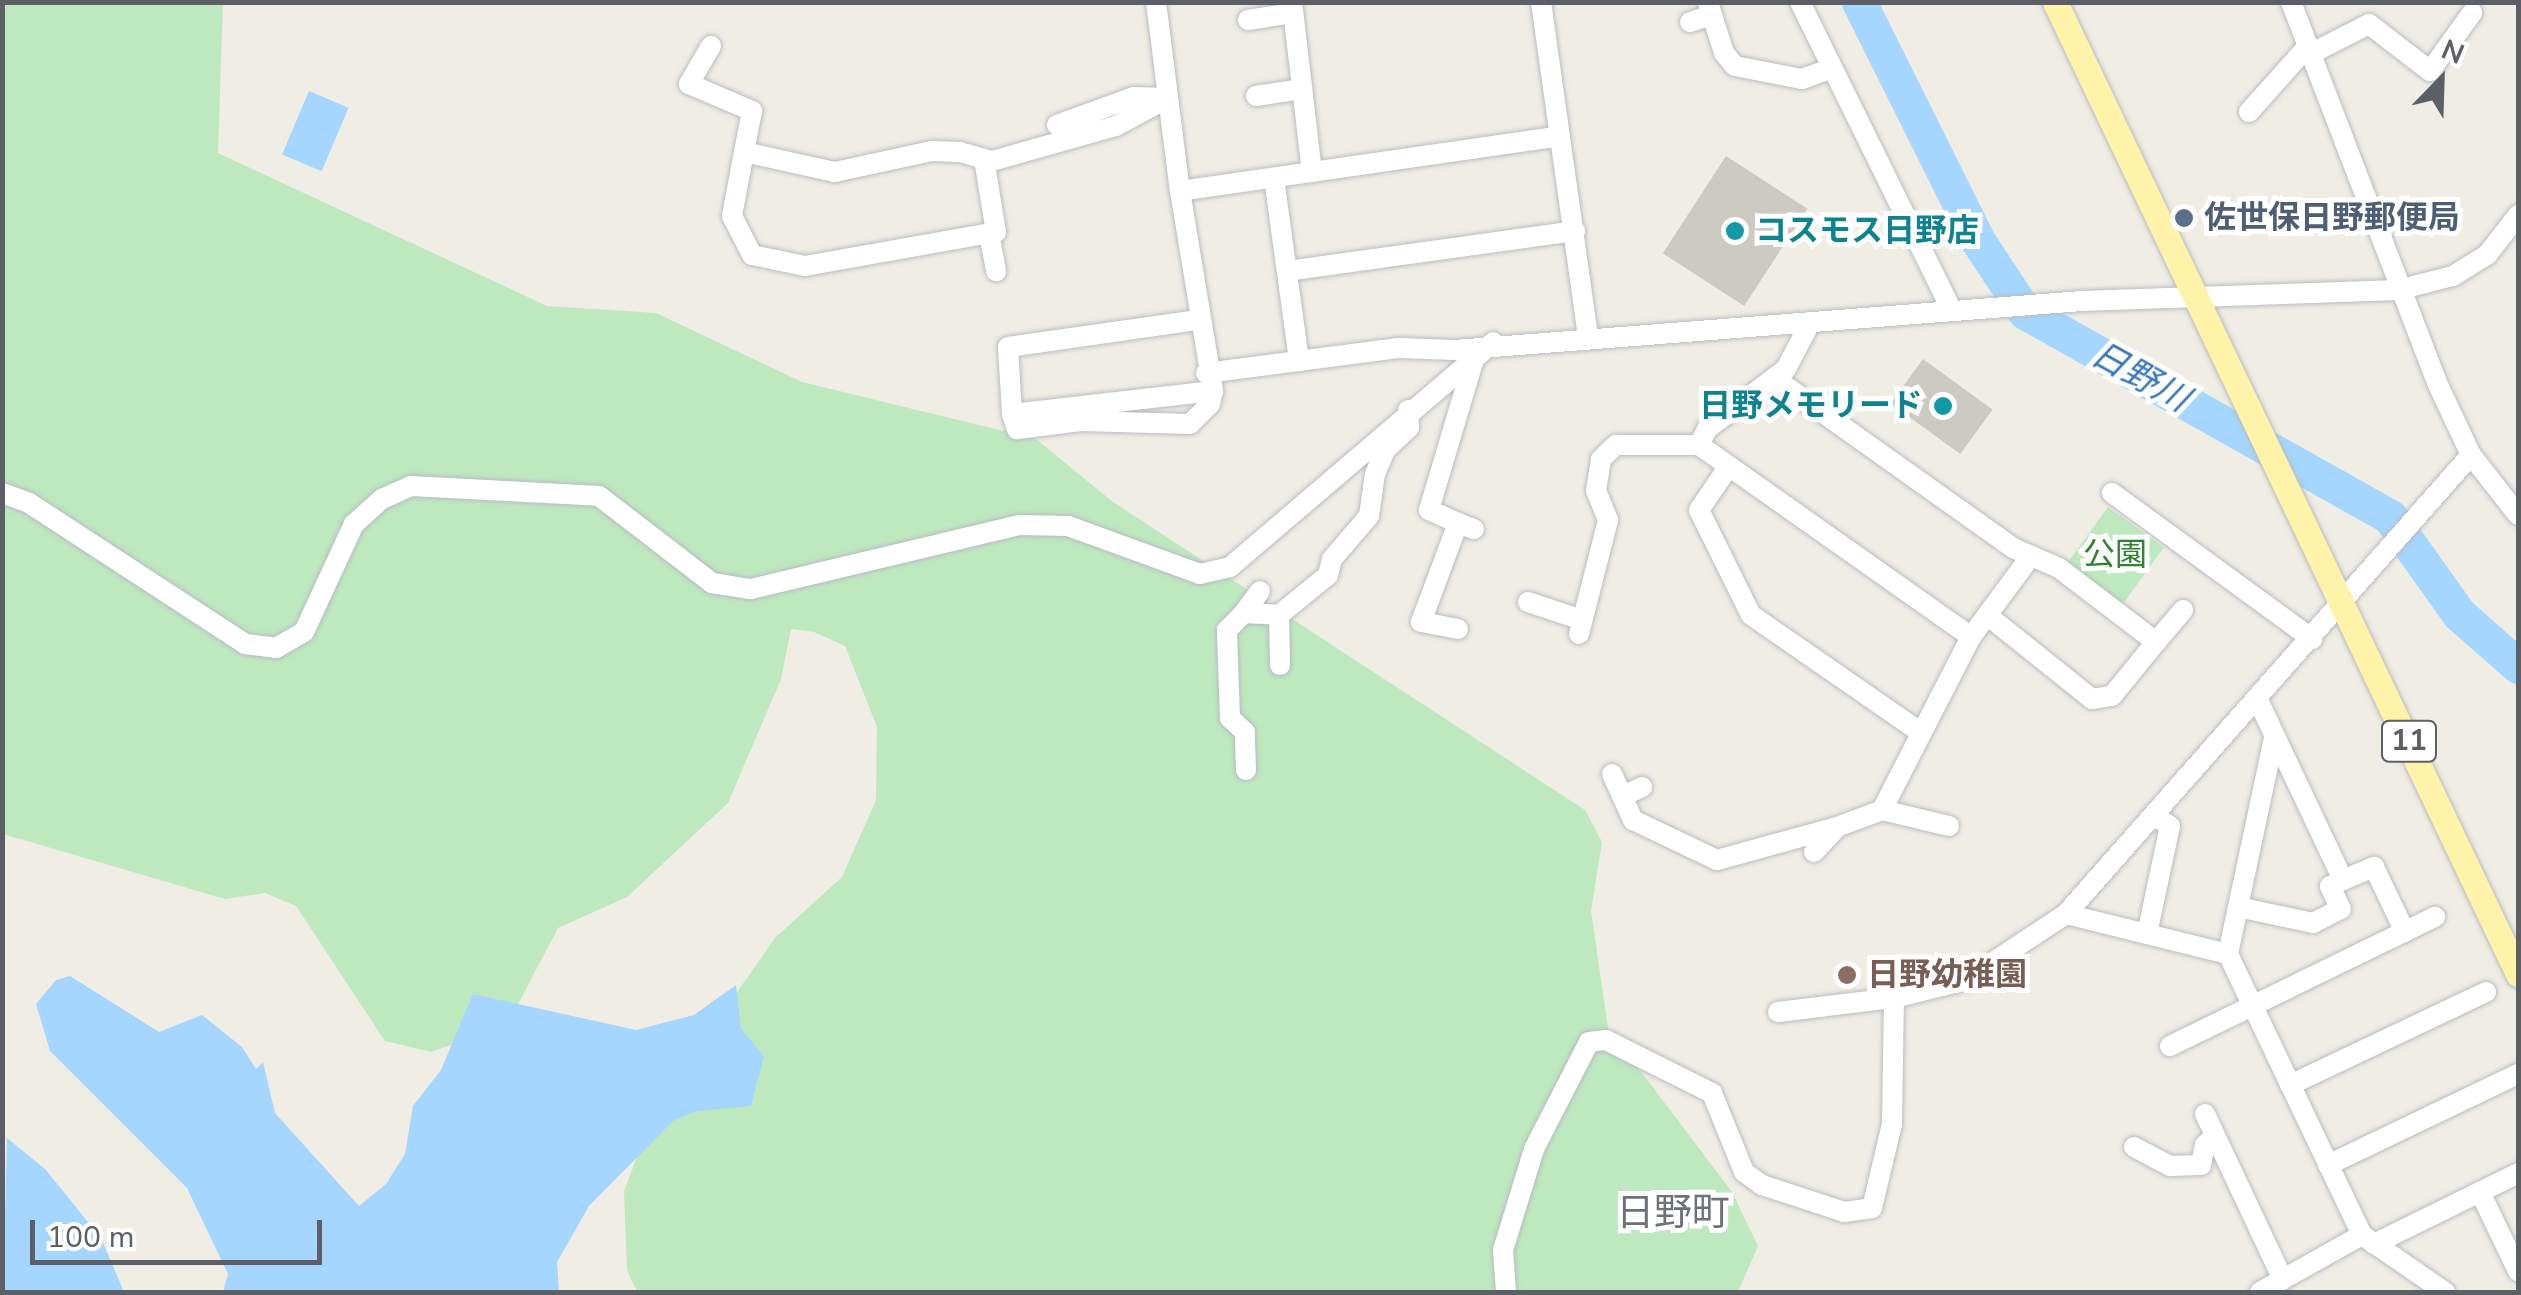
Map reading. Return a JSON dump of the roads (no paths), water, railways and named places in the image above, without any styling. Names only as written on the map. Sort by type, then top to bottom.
[{"type":"main road","name":"11","points":[[2055,2],[2518,974]]},
{"type":"street","points":[[1156,2],[1210,404],[1190,424],[1081,421],[1017,429],[1012,414],[1008,347],[1198,320]]},
{"type":"street","points":[[1541,2],[1556,137]]},
{"type":"street","points":[[1800,2],[1952,311]]},
{"type":"street","points":[[2291,2],[2398,290],[2471,455],[2518,514]]},
{"type":"street","points":[[1248,20],[1292,8],[1312,172]]},
{"type":"street","points":[[1690,22],[1710,9],[1735,66],[1802,79],[1832,68]]},
{"type":"street","points":[[2249,112],[2309,50],[2368,24],[2430,71],[2472,13]]},
{"type":"street","points":[[711,46],[689,84],[752,111],[732,216],[752,255],[769,262],[805,266],[996,232],[984,159]]},
{"type":"street","points":[[1256,96],[1302,90]]},
{"type":"street","points":[[1057,125],[1134,97],[1168,98]]},
{"type":"street","points":[[744,152],[835,172],[932,150],[984,159],[1040,151],[1116,126],[1168,98]]},
{"type":"street","points":[[1180,191],[1562,137],[1588,336]]},
{"type":"street","points":[[1274,178],[1299,361]]},
{"type":"street","points":[[1012,414],[1209,382],[1299,361],[2082,301],[2398,290],[2453,276],[2487,256],[2518,215]]},
{"type":"street","points":[[1287,271],[1575,231]]},
{"type":"street","points":[[989,234],[996,271]]},
{"type":"street","points":[[1699,445],[1707,429],[1786,369],[1810,323]]},
{"type":"street","points":[[2,493],[29,504],[244,644],[276,648],[304,632],[354,524],[382,499],[411,486],[598,496],[712,583],[751,589],[1020,525],[1068,526],[1200,574],[1230,566],[1484,349]]},
{"type":"street","points":[[1458,629],[1421,622],[1466,526],[1428,510],[1484,349]]},
{"type":"street","points":[[1774,378],[2031,556],[2059,568],[2156,642]]},
{"type":"street","points":[[1244,613],[1279,615],[1328,575],[1332,558],[1369,516],[1375,474],[1385,450],[1410,428],[1408,410]]},
{"type":"street","points":[[1528,602],[1580,627],[1608,520],[1596,491],[1602,458],[1616,445],[1699,445],[1972,637]]},
{"type":"street","points":[[1778,1012],[1894,998],[1966,980],[2066,914],[2258,702],[2471,455]]},
{"type":"street","points":[[1730,466],[1699,510],[1752,615],[1920,732]]},
{"type":"street","points":[[2112,493],[2312,639]]},
{"type":"street","points":[[1882,810],[1972,637],[2031,556]]},
{"type":"street","points":[[1246,770],[1245,732],[1230,718],[1228,630],[1260,591]]},
{"type":"street","points":[[1988,615],[2092,699],[2112,696],[2184,610]]},
{"type":"street","points":[[1279,615],[1280,665]]},
{"type":"street","points":[[2258,702],[2343,880]]},
{"type":"street","points":[[2274,737],[2228,954],[2368,1239],[2445,1292]]},
{"type":"street","points":[[1612,774],[1632,792],[1633,820],[1717,860],[1837,827],[1882,810],[1948,826]]},
{"type":"street","points":[[2148,934],[2170,826],[2154,816]]},
{"type":"street","points":[[1814,852],[1837,827]]},
{"type":"street","points":[[2238,907],[2313,923],[2340,909],[2330,886],[2374,867],[2405,932]]},
{"type":"street","points":[[2066,914],[2228,954]]},
{"type":"street","points":[[2170,1046],[2435,917]]},
{"type":"street","points":[[2290,1085],[2486,992]]},
{"type":"street","points":[[1506,1292],[1502,1250],[1534,1149],[1589,1042],[1606,1040],[1712,1093],[1744,1172],[1762,1185],[1844,1212],[1872,1208],[1896,1088],[1894,998]]},
{"type":"street","points":[[2328,1164],[2518,1074]]},
{"type":"street","points":[[2205,1114],[2283,1280]]},
{"type":"street","points":[[2134,1147],[2170,1166],[2202,1165],[2206,1145],[2215,1136]]},
{"type":"street","points":[[2260,1292],[2518,1173]]},
{"type":"street","points":[[2480,1192],[2518,1271]]},
{"type":"water","points":[[309,91],[349,108],[322,171],[282,155]]},
{"type":"water","points":[[70,976],[159,1032],[202,1015],[242,1047],[256,1069],[263,1062],[275,1113],[359,1206],[386,1184],[405,1154],[413,1106],[441,1070],[473,994],[636,1030],[694,1015],[736,985],[741,1029],[764,1056],[751,1106],[697,1111],[673,1121],[589,1206],[557,1262],[559,1292],[223,1292],[228,1274],[187,1188],[50,1051],[36,1004],[56,980]]},
{"type":"water","points":[[7,1138],[45,1169],[101,1238],[124,1292],[3,1292]]},
{"type":"waterway","name":"日野川","points":[[1859,2],[1978,241],[2025,312],[2390,517],[2459,614],[2518,666]]},
{"type":"place","name":"佐世保日野郵便局","points":[[2184,218]]},
{"type":"place","name":"コスモス日野店","points":[[1735,231]]},
{"type":"place","name":"日野メモリード","points":[[1943,406]]},
{"type":"place","name":"日野幼稚園","points":[[1847,975]]},
{"type":"district","name":"日野町","points":[[1673,1213]]},
{"type":"park label","name":"公園","points":[[2115,555]]}]
